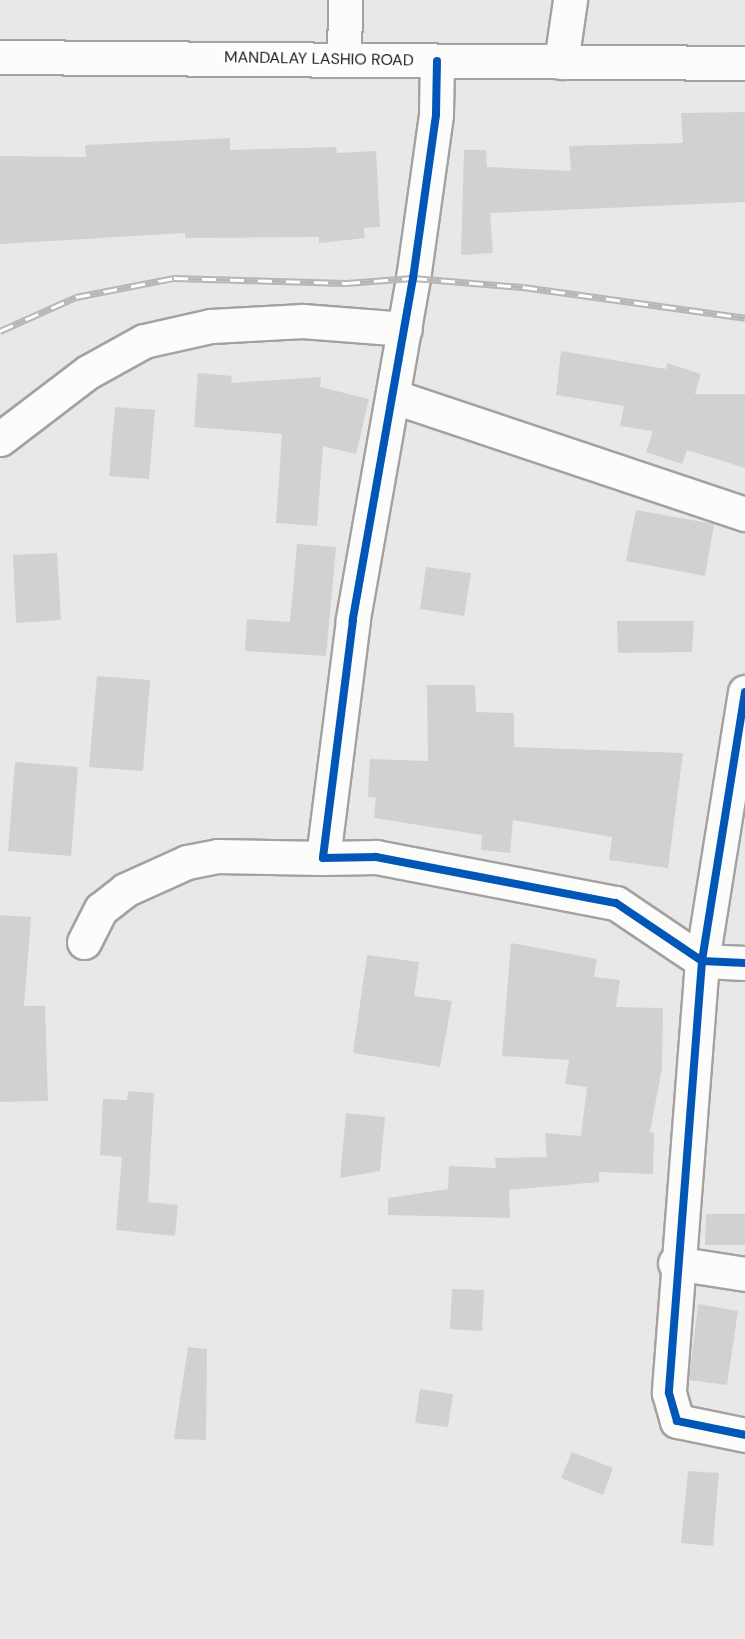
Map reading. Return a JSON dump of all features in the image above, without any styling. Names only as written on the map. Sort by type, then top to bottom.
[{"type":"main road","points":[[344,60],[345,0]]},
{"type":"main road","points":[[561,62],[570,0]]},
{"type":"main road","name":"MANDALAY LASHIO ROAD","points":[[0,57],[745,63]]},
{"type":"main road","points":[[323,858],[353,620],[395,397],[436,115],[437,61]]},
{"type":"main road","points":[[0,438],[88,372],[144,341],[212,326],[303,321],[405,329]]},
{"type":"main road","points":[[395,397],[745,514]]},
{"type":"main road","points":[[745,692],[702,961],[675,1263],[669,1393],[677,1421],[745,1435]]},
{"type":"main road","points":[[84,942],[101,909],[125,891],[187,862],[217,856],[376,857],[616,903],[702,961],[745,963]]},
{"type":"main road","points":[[675,1263],[745,1274]]},
{"type":"building","points":[[745,112],[745,202],[490,213],[493,253],[461,255],[464,150],[486,150],[487,167],[571,171],[569,146],[683,143],[681,113]]},
{"type":"building","points":[[230,138],[230,150],[336,147],[337,153],[376,151],[380,227],[364,228],[365,238],[319,243],[319,237],[185,238],[185,233],[0,244],[0,156],[86,157],[85,145]]},
{"type":"building","points":[[561,351],[666,369],[667,363],[701,374],[695,394],[745,394],[745,468],[687,450],[682,464],[646,452],[653,431],[620,426],[624,406],[556,395]]},
{"type":"building","points":[[198,373],[232,376],[231,383],[321,377],[320,387],[369,399],[356,454],[323,446],[317,526],[276,523],[282,434],[194,427]]},
{"type":"building","points":[[115,407],[155,410],[149,479],[109,476]]},
{"type":"building","points":[[636,510],[714,524],[705,576],[626,561]]},
{"type":"building","points":[[297,544],[336,547],[326,656],[245,651],[247,619],[290,622]]},
{"type":"building","points":[[57,553],[61,620],[16,623],[13,555]]},
{"type":"building","points":[[426,567],[471,573],[464,616],[420,609]]},
{"type":"building","points":[[617,621],[694,621],[692,652],[618,653]]},
{"type":"building","points":[[97,676],[150,680],[143,771],[89,767]]},
{"type":"building","points":[[427,685],[475,685],[476,712],[514,713],[514,747],[683,753],[668,868],[609,860],[612,837],[513,820],[510,853],[481,850],[482,835],[374,818],[376,798],[368,797],[370,759],[428,761]]},
{"type":"building","points":[[15,762],[78,767],[71,856],[8,851]]},
{"type":"building","points":[[0,915],[31,917],[24,1006],[45,1006],[48,1101],[0,1102]]},
{"type":"building","points":[[511,943],[597,959],[594,977],[620,980],[616,1007],[663,1008],[662,1068],[650,1132],[654,1133],[653,1174],[599,1172],[599,1182],[509,1190],[510,1218],[388,1215],[388,1198],[448,1189],[449,1166],[496,1168],[495,1158],[547,1157],[545,1133],[581,1136],[587,1087],[565,1084],[569,1060],[502,1056]]},
{"type":"building","points":[[367,955],[419,962],[414,996],[452,1001],[440,1067],[353,1053]]},
{"type":"building","points":[[128,1091],[154,1093],[148,1202],[178,1205],[175,1236],[116,1230],[122,1157],[100,1155],[103,1099],[127,1100]]},
{"type":"building","points":[[346,1113],[385,1117],[380,1171],[340,1178]]},
{"type":"building","points":[[706,1214],[745,1214],[745,1245],[705,1245]]},
{"type":"building","points":[[452,1289],[484,1290],[482,1331],[450,1329]]},
{"type":"building","points":[[698,1304],[738,1311],[727,1385],[689,1380]]},
{"type":"building","points":[[188,1347],[207,1349],[206,1440],[174,1439]]},
{"type":"building","points":[[420,1389],[453,1394],[448,1427],[415,1423]]},
{"type":"building","points":[[572,1452],[613,1468],[603,1495],[561,1478]]},
{"type":"building","points":[[688,1471],[719,1473],[713,1546],[681,1543]]},
{"type":"railway","points":[[0,331],[76,297],[174,278],[346,283],[413,278],[523,287],[745,318]]},
{"type":"cycle path","points":[[437,61],[436,115],[413,278],[353,620],[323,858],[376,857],[616,903],[702,961],[745,963]]},
{"type":"cycle path","points":[[745,692],[702,961],[669,1393],[677,1421],[745,1435]]}]
